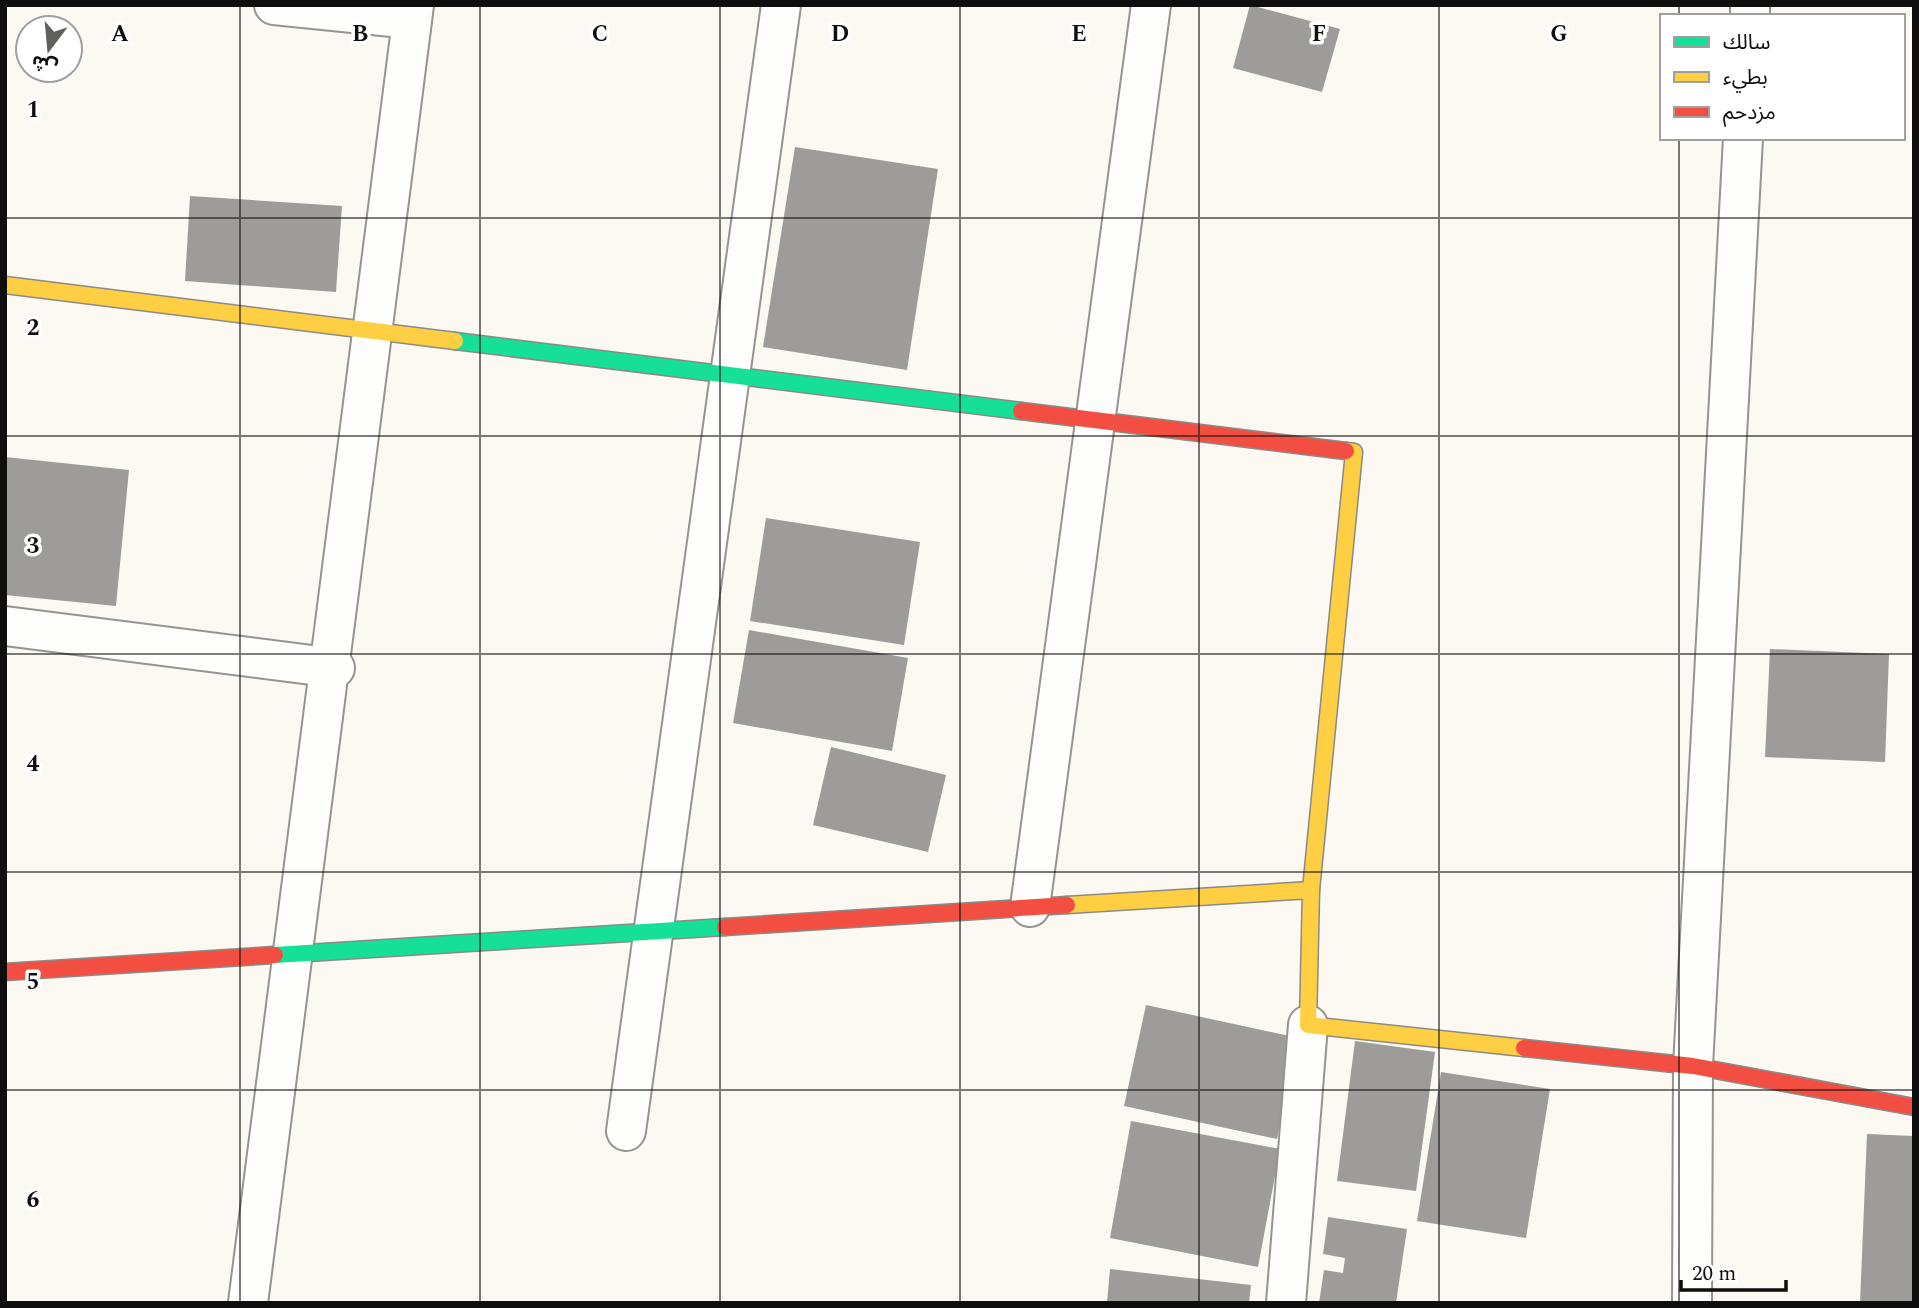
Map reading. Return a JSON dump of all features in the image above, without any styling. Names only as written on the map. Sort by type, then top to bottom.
[{"type":"street","points":[[248,1303],[332,668],[413,12],[274,5]]},
{"type":"street","points":[[626,1132],[780,5]]},
{"type":"street","points":[[1030,907],[1151,5]]},
{"type":"street","points":[[1692,1303],[1693,1066],[1743,140]]},
{"type":"street","points":[[5,285],[1354,452],[1311,890],[1308,1025],[1286,1303]]},
{"type":"street","points":[[5,626],[332,668]]},
{"type":"street","points":[[5,972],[1311,890]]},
{"type":"street","points":[[1308,1025],[1693,1066],[1914,1107]]},
{"type":"building","points":[[1250,5],[1340,29],[1322,92],[1233,68]]},
{"type":"building","points":[[795,147],[938,169],[907,370],[763,347]]},
{"type":"building","points":[[190,196],[342,206],[336,292],[185,281]]},
{"type":"building","points":[[5,457],[129,470],[116,606],[5,595]]},
{"type":"building","points":[[766,518],[920,542],[904,645],[750,621]]},
{"type":"building","points":[[749,630],[908,658],[892,751],[733,723]]},
{"type":"building","points":[[1770,649],[1889,654],[1885,762],[1765,757]]},
{"type":"building","points":[[831,747],[946,775],[928,852],[813,825]]},
{"type":"building","points":[[1146,1005],[1299,1038],[1277,1139],[1124,1106]]},
{"type":"building","points":[[1355,1041],[1435,1052],[1416,1191],[1337,1181]]},
{"type":"building","points":[[1441,1072],[1550,1089],[1526,1238],[1417,1221]]},
{"type":"building","points":[[1131,1121],[1280,1149],[1258,1267],[1110,1238]]},
{"type":"building","points":[[1867,1134],[1914,1136],[1914,1303],[1860,1303]]},
{"type":"building","points":[[1328,1217],[1407,1229],[1396,1303],[1319,1303],[1324,1270],[1343,1273],[1345,1258],[1323,1254]]},
{"type":"building","points":[[1110,1269],[1251,1285],[1249,1303],[1107,1303]]},
{"type":"traffic: fast","points":[[455,341],[1021,411]]},
{"type":"traffic: fast","points":[[275,955],[725,927]]},
{"type":"traffic: slow","points":[[5,285],[455,341]]},
{"type":"traffic: slow","points":[[1311,890],[1354,452],[1346,451]]},
{"type":"traffic: slow","points":[[1067,905],[1311,890],[1308,1025],[1524,1048]]},
{"type":"traffic: jam","points":[[1021,411],[1346,451]]},
{"type":"traffic: jam","points":[[725,927],[1067,905]]},
{"type":"traffic: jam","points":[[5,972],[275,955]]},
{"type":"traffic: jam","points":[[1524,1048],[1693,1066],[1914,1107]]}]
